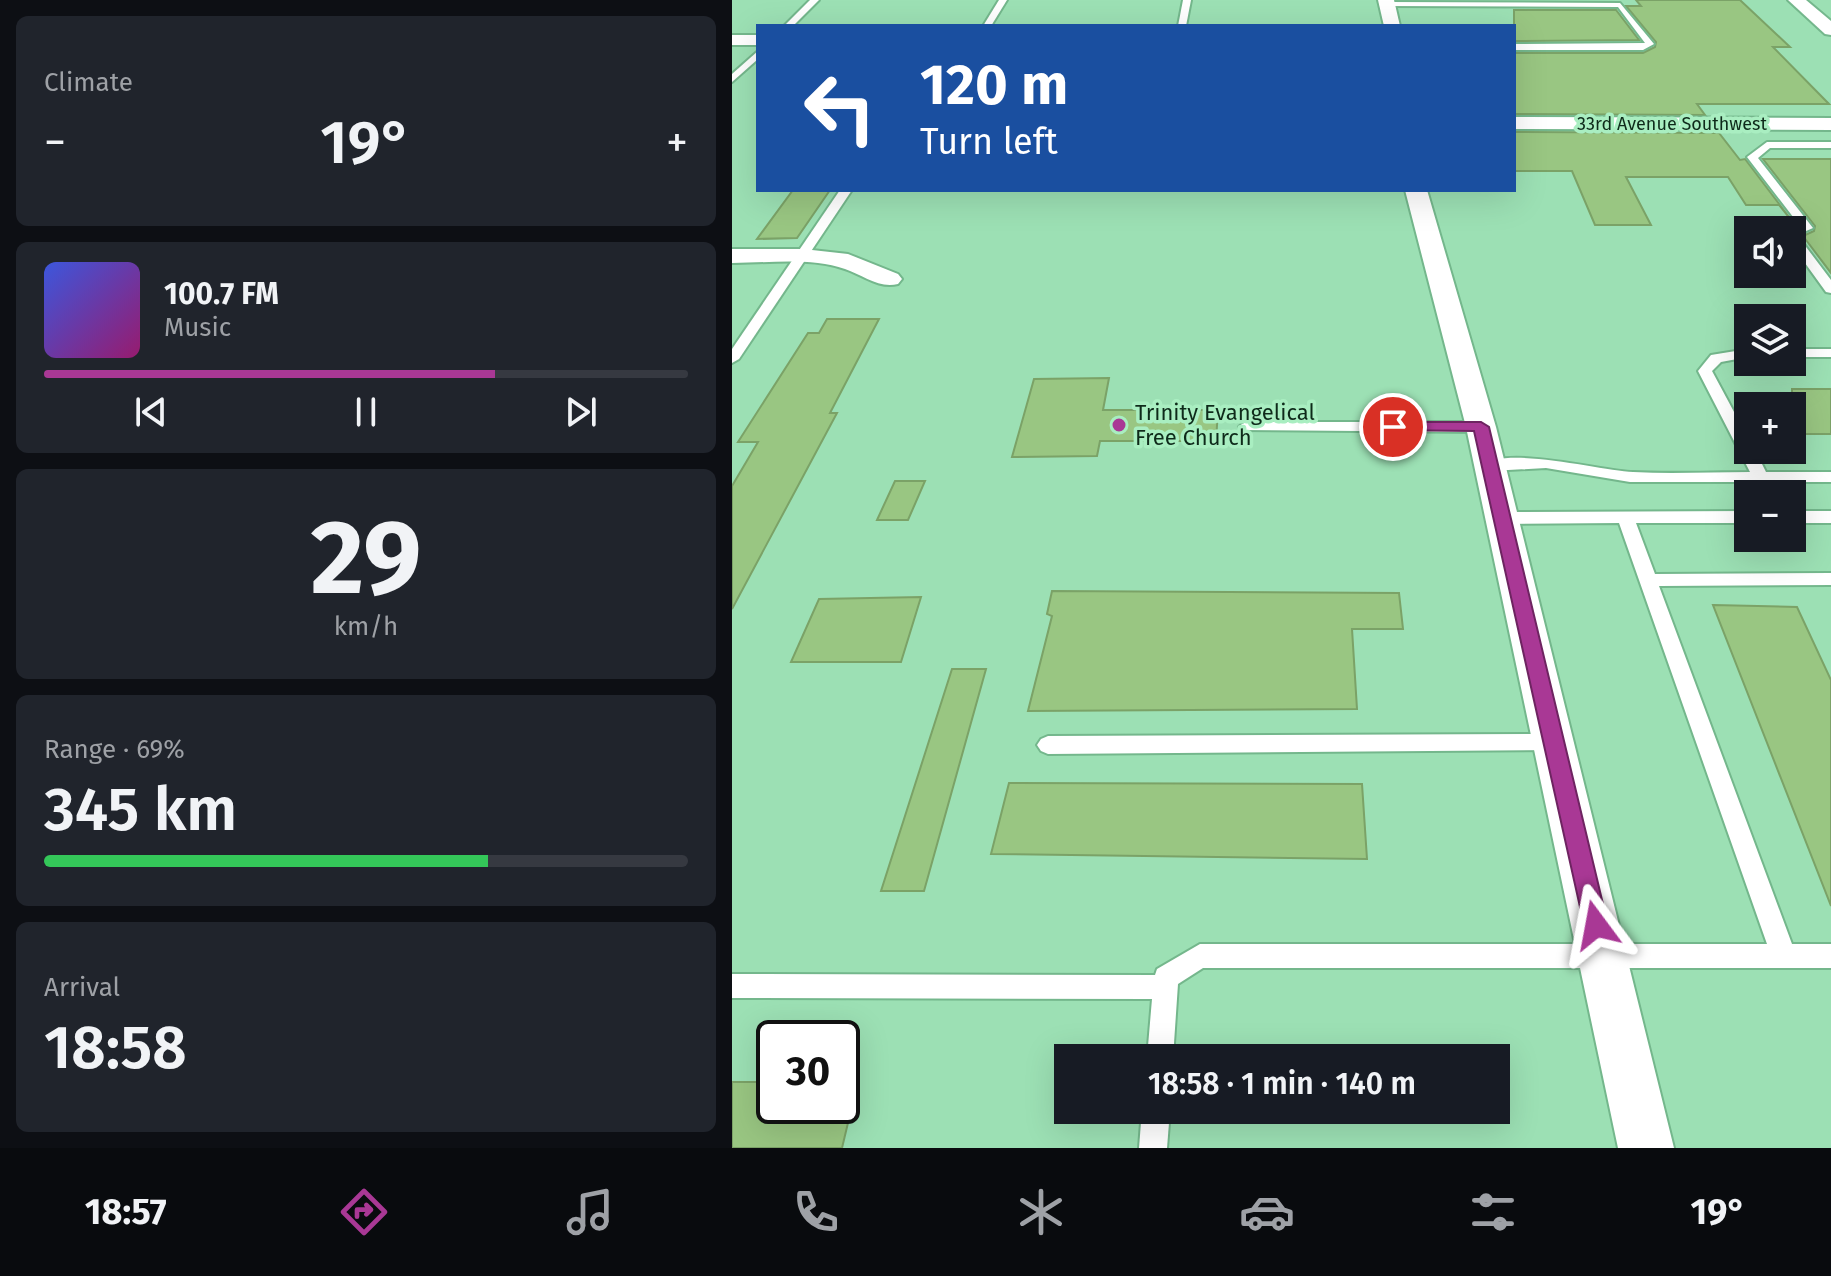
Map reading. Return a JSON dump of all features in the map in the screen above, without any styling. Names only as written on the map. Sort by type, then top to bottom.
[{"type":"street","points":[[1796,0],[1831,30]]},
{"type":"street","points":[[1387,2],[1392,24]]},
{"type":"street","points":[[732,40],[756,40]]},
{"type":"street","name":"33rd Avenue Southwest","points":[[1516,123],[1831,124]]},
{"type":"street","points":[[1417,192],[1481,427],[1646,1148]]},
{"type":"street","points":[[732,256],[803,256],[848,261],[889,279]]},
{"type":"lane","points":[[790,24],[815,0]]},
{"type":"lane","points":[[988,24],[1003,0]]},
{"type":"lane","points":[[1182,24],[1187,0]]},
{"type":"lane","points":[[1387,2],[1620,5],[1650,44],[1643,47],[1516,47]]},
{"type":"lane","points":[[732,79],[756,56]]},
{"type":"lane","points":[[1749,124],[1767,145]]},
{"type":"lane","points":[[1798,216],[1752,157],[1767,145],[1831,145]]},
{"type":"lane","points":[[732,359],[845,192]]},
{"type":"lane","points":[[1806,254],[1831,289]]},
{"type":"lane","points":[[1806,353],[1831,353]]},
{"type":"lane","points":[[1734,355],[1716,358],[1705,371],[1761,477]]},
{"type":"lane","points":[[1247,427],[1481,427]]},
{"type":"lane","points":[[1490,466],[1546,463],[1630,477],[1831,477]]},
{"type":"lane","points":[[1625,517],[1784,956]]},
{"type":"lane","points":[[1502,518],[1734,517]]},
{"type":"lane","points":[[1806,517],[1831,517]]},
{"type":"lane","points":[[1648,580],[1831,579]]},
{"type":"lane","points":[[1048,745],[1555,742]]},
{"type":"lane","points":[[1161,1044],[1166,978],[1200,956],[1831,956]]},
{"type":"lane","points":[[732,986],[1165,987]]},
{"type":"lane","points":[[1153,1148],[1155,1124]]},
{"type":"building","points":[[1636,0],[1740,0],[1790,47],[1773,47],[1829,104],[1697,104],[1705,115],[1516,114],[1516,53],[1643,53],[1655,47],[1656,42],[1626,6],[1641,6]]},
{"type":"building","points":[[1514,10],[1616,10],[1639,40],[1516,41]]},
{"type":"building","points":[[1516,132],[1719,133],[1740,160],[1745,159],[1788,216],[1779,205],[1746,205],[1728,177],[1626,177],[1651,225],[1595,225],[1572,171],[1516,171]]},
{"type":"building","points":[[1763,159],[1831,159],[1831,273],[1806,240],[1806,235],[1814,231],[1815,226]]},
{"type":"building","points":[[792,192],[829,192],[797,238],[757,239]]},
{"type":"building","points":[[827,319],[879,319],[830,413],[837,413],[732,609],[732,486],[758,442],[738,442],[808,333],[819,333]]},
{"type":"building","name":"Trinity Evangelical Free Church","points":[[1109,378],[1103,410],[1218,410],[1216,441],[1100,441],[1097,456],[1012,457],[1034,379]]},
{"type":"building","points":[[1792,389],[1831,389],[1831,434],[1806,434],[1806,392],[1792,392]]},
{"type":"building","points":[[895,481],[925,481],[908,520],[877,520]]},
{"type":"building","points":[[1052,591],[1399,593],[1403,629],[1352,629],[1357,709],[1028,711],[1052,616],[1047,614]]},
{"type":"building","points":[[921,597],[901,662],[791,662],[819,599]]},
{"type":"building","points":[[1713,605],[1797,607],[1831,680],[1831,906]]},
{"type":"building","points":[[952,669],[986,669],[924,891],[881,891]]},
{"type":"building","points":[[1009,783],[1362,784],[1367,859],[991,854]]},
{"type":"building","points":[[732,1082],[756,1082],[756,1124],[848,1124],[842,1148],[732,1148]]},
{"type":"place","name":"Trinity Evangelical Free Church","points":[[1119,425]]},
{"type":"route","points":[[1393,427],[1481,427],[1596,925]]}]
